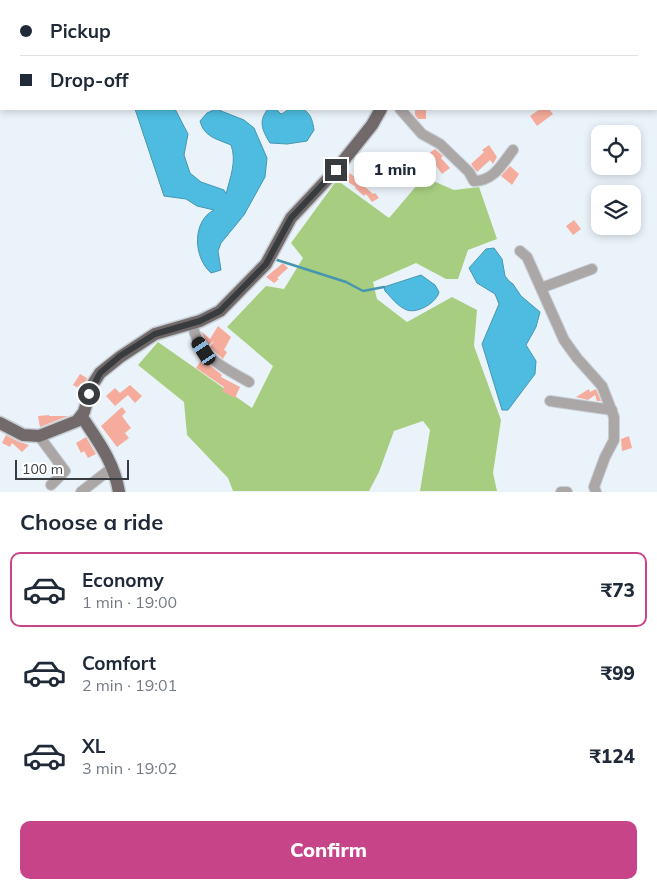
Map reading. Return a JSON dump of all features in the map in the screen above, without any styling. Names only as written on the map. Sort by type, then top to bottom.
[{"type":"main road","points":[[0,424],[23,434],[39,436],[77,421],[82,416],[92,386],[100,373],[120,356],[155,334],[213,316],[220,311],[266,264],[291,218],[336,170],[372,124],[380,110]]},
{"type":"main road","points":[[82,416],[113,467],[119,492]]},
{"type":"street","points":[[401,110],[422,134],[440,144],[469,172],[474,181],[487,180],[493,176],[514,150]]},
{"type":"street","points":[[520,251],[527,257],[564,340],[602,386],[612,410],[614,417],[614,440],[605,457],[594,487],[596,492]]},
{"type":"street","points":[[541,288],[592,269]]},
{"type":"street","points":[[192,322],[195,337],[204,351],[216,363],[249,382]]},
{"type":"street","points":[[550,401],[612,410]]},
{"type":"street","points":[[39,436],[65,471],[51,485]]},
{"type":"street","points":[[80,492],[113,467]]},
{"type":"street","points":[[561,492],[567,492]]},
{"type":"green space","points":[[424,177],[454,190],[479,187],[497,239],[468,250],[458,279],[446,279],[416,263],[373,282],[377,299],[407,322],[452,297],[477,310],[474,346],[501,420],[493,473],[497,491],[420,491],[430,430],[423,421],[394,431],[379,472],[369,491],[233,491],[228,478],[187,435],[184,402],[138,365],[158,342],[252,408],[273,366],[227,327],[266,286],[284,289],[303,258],[291,243],[337,180],[389,218]]},
{"type":"water","points":[[135,110],[176,110],[188,134],[184,155],[190,173],[201,182],[224,190],[226,194],[233,163],[231,145],[208,134],[200,121],[207,113],[219,110],[244,120],[254,128],[267,158],[265,177],[244,215],[221,243],[218,251],[221,270],[211,273],[205,266],[198,249],[199,231],[202,222],[214,210],[197,206],[186,199],[164,196]]},
{"type":"water","points":[[267,110],[277,110],[281,114],[288,110],[305,110],[312,120],[314,130],[307,141],[287,144],[270,143],[262,126]]},
{"type":"water","points":[[494,248],[502,259],[505,276],[521,296],[540,312],[536,327],[526,345],[536,361],[535,374],[508,410],[502,410],[482,344],[499,304],[495,294],[477,283],[469,268],[486,249]]},
{"type":"water","points":[[421,275],[435,285],[439,292],[435,300],[421,309],[411,311],[404,309],[385,291],[384,287]]},
{"type":"building","points":[[415,110],[426,110],[426,119],[418,119],[415,115]]},
{"type":"building","points":[[539,110],[550,110],[553,114],[537,126],[530,116]]},
{"type":"building","points":[[489,145],[497,157],[493,164],[490,160],[477,172],[471,164],[484,152],[482,150]]},
{"type":"building","points":[[435,149],[443,156],[441,158],[450,168],[442,174],[428,154]]},
{"type":"building","points":[[510,166],[519,174],[512,185],[501,176]]},
{"type":"building","points":[[350,173],[379,198],[372,202],[366,194],[364,196],[356,187],[346,181]]},
{"type":"building","points":[[574,220],[581,229],[573,235],[566,226]]},
{"type":"building","points":[[283,263],[288,268],[277,278],[279,279],[274,283],[266,277]]},
{"type":"building","points":[[218,326],[231,337],[224,350],[227,352],[223,359],[210,347],[214,341],[208,345],[201,331],[210,339]]},
{"type":"building","points":[[202,359],[222,375],[221,377],[240,387],[235,398],[222,391],[224,387],[196,368]]},
{"type":"building","points":[[80,374],[87,378],[82,390],[73,385]]},
{"type":"building","points":[[130,385],[142,396],[135,403],[128,395],[115,406],[106,396],[115,388],[120,393]]},
{"type":"building","points":[[589,389],[590,392],[596,389],[601,401],[597,401],[595,395],[588,400],[576,397]]},
{"type":"building","points":[[122,407],[126,412],[122,416],[131,428],[125,433],[129,438],[117,447],[101,426]]},
{"type":"building","points":[[38,416],[68,416],[40,427]]},
{"type":"building","points":[[6,435],[29,445],[22,452],[12,443],[10,447],[2,443]]},
{"type":"building","points":[[629,436],[632,448],[622,451],[621,439]]},
{"type":"building","points":[[86,437],[96,454],[88,458],[84,451],[81,453],[76,443]]},
{"type":"waterway","points":[[274,259],[346,282],[363,291],[384,287]]},
{"type":"route","points":[[89,394],[100,373],[120,356],[155,334],[200,321],[220,311],[266,264],[291,218],[336,170]]}]
